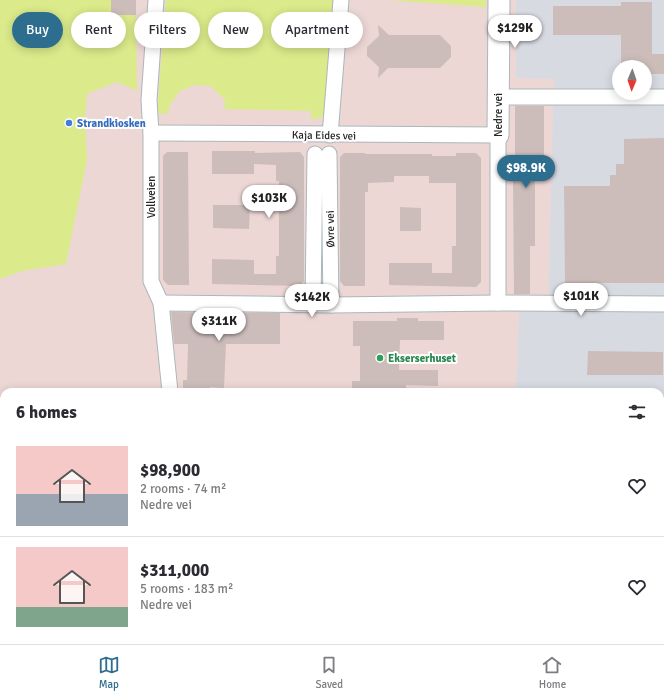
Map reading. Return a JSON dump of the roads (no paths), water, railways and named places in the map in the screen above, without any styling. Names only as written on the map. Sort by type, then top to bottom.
[{"type":"main road","name":"Nedre vei","points":[[498,135],[499,0]]},
{"type":"street","name":"Vollveien","points":[[156,0],[149,100],[151,133],[151,281],[161,303],[170,388]]},
{"type":"street","points":[[330,135],[341,0]]},
{"type":"street","points":[[498,97],[664,96]]},
{"type":"street","name":"Kaja Eides vei","points":[[151,133],[498,135]]},
{"type":"street","name":"Nedre vei","points":[[498,135],[498,303]]},
{"type":"street","name":"Øvre vei","points":[[313,304],[322,154],[331,305]]},
{"type":"street","points":[[161,303],[331,305],[498,303],[664,304]]},
{"type":"place","name":"Strandkiosken","points":[[69,123]]},
{"type":"place","name":"Ekserserhuset","points":[[380,358]]}]
